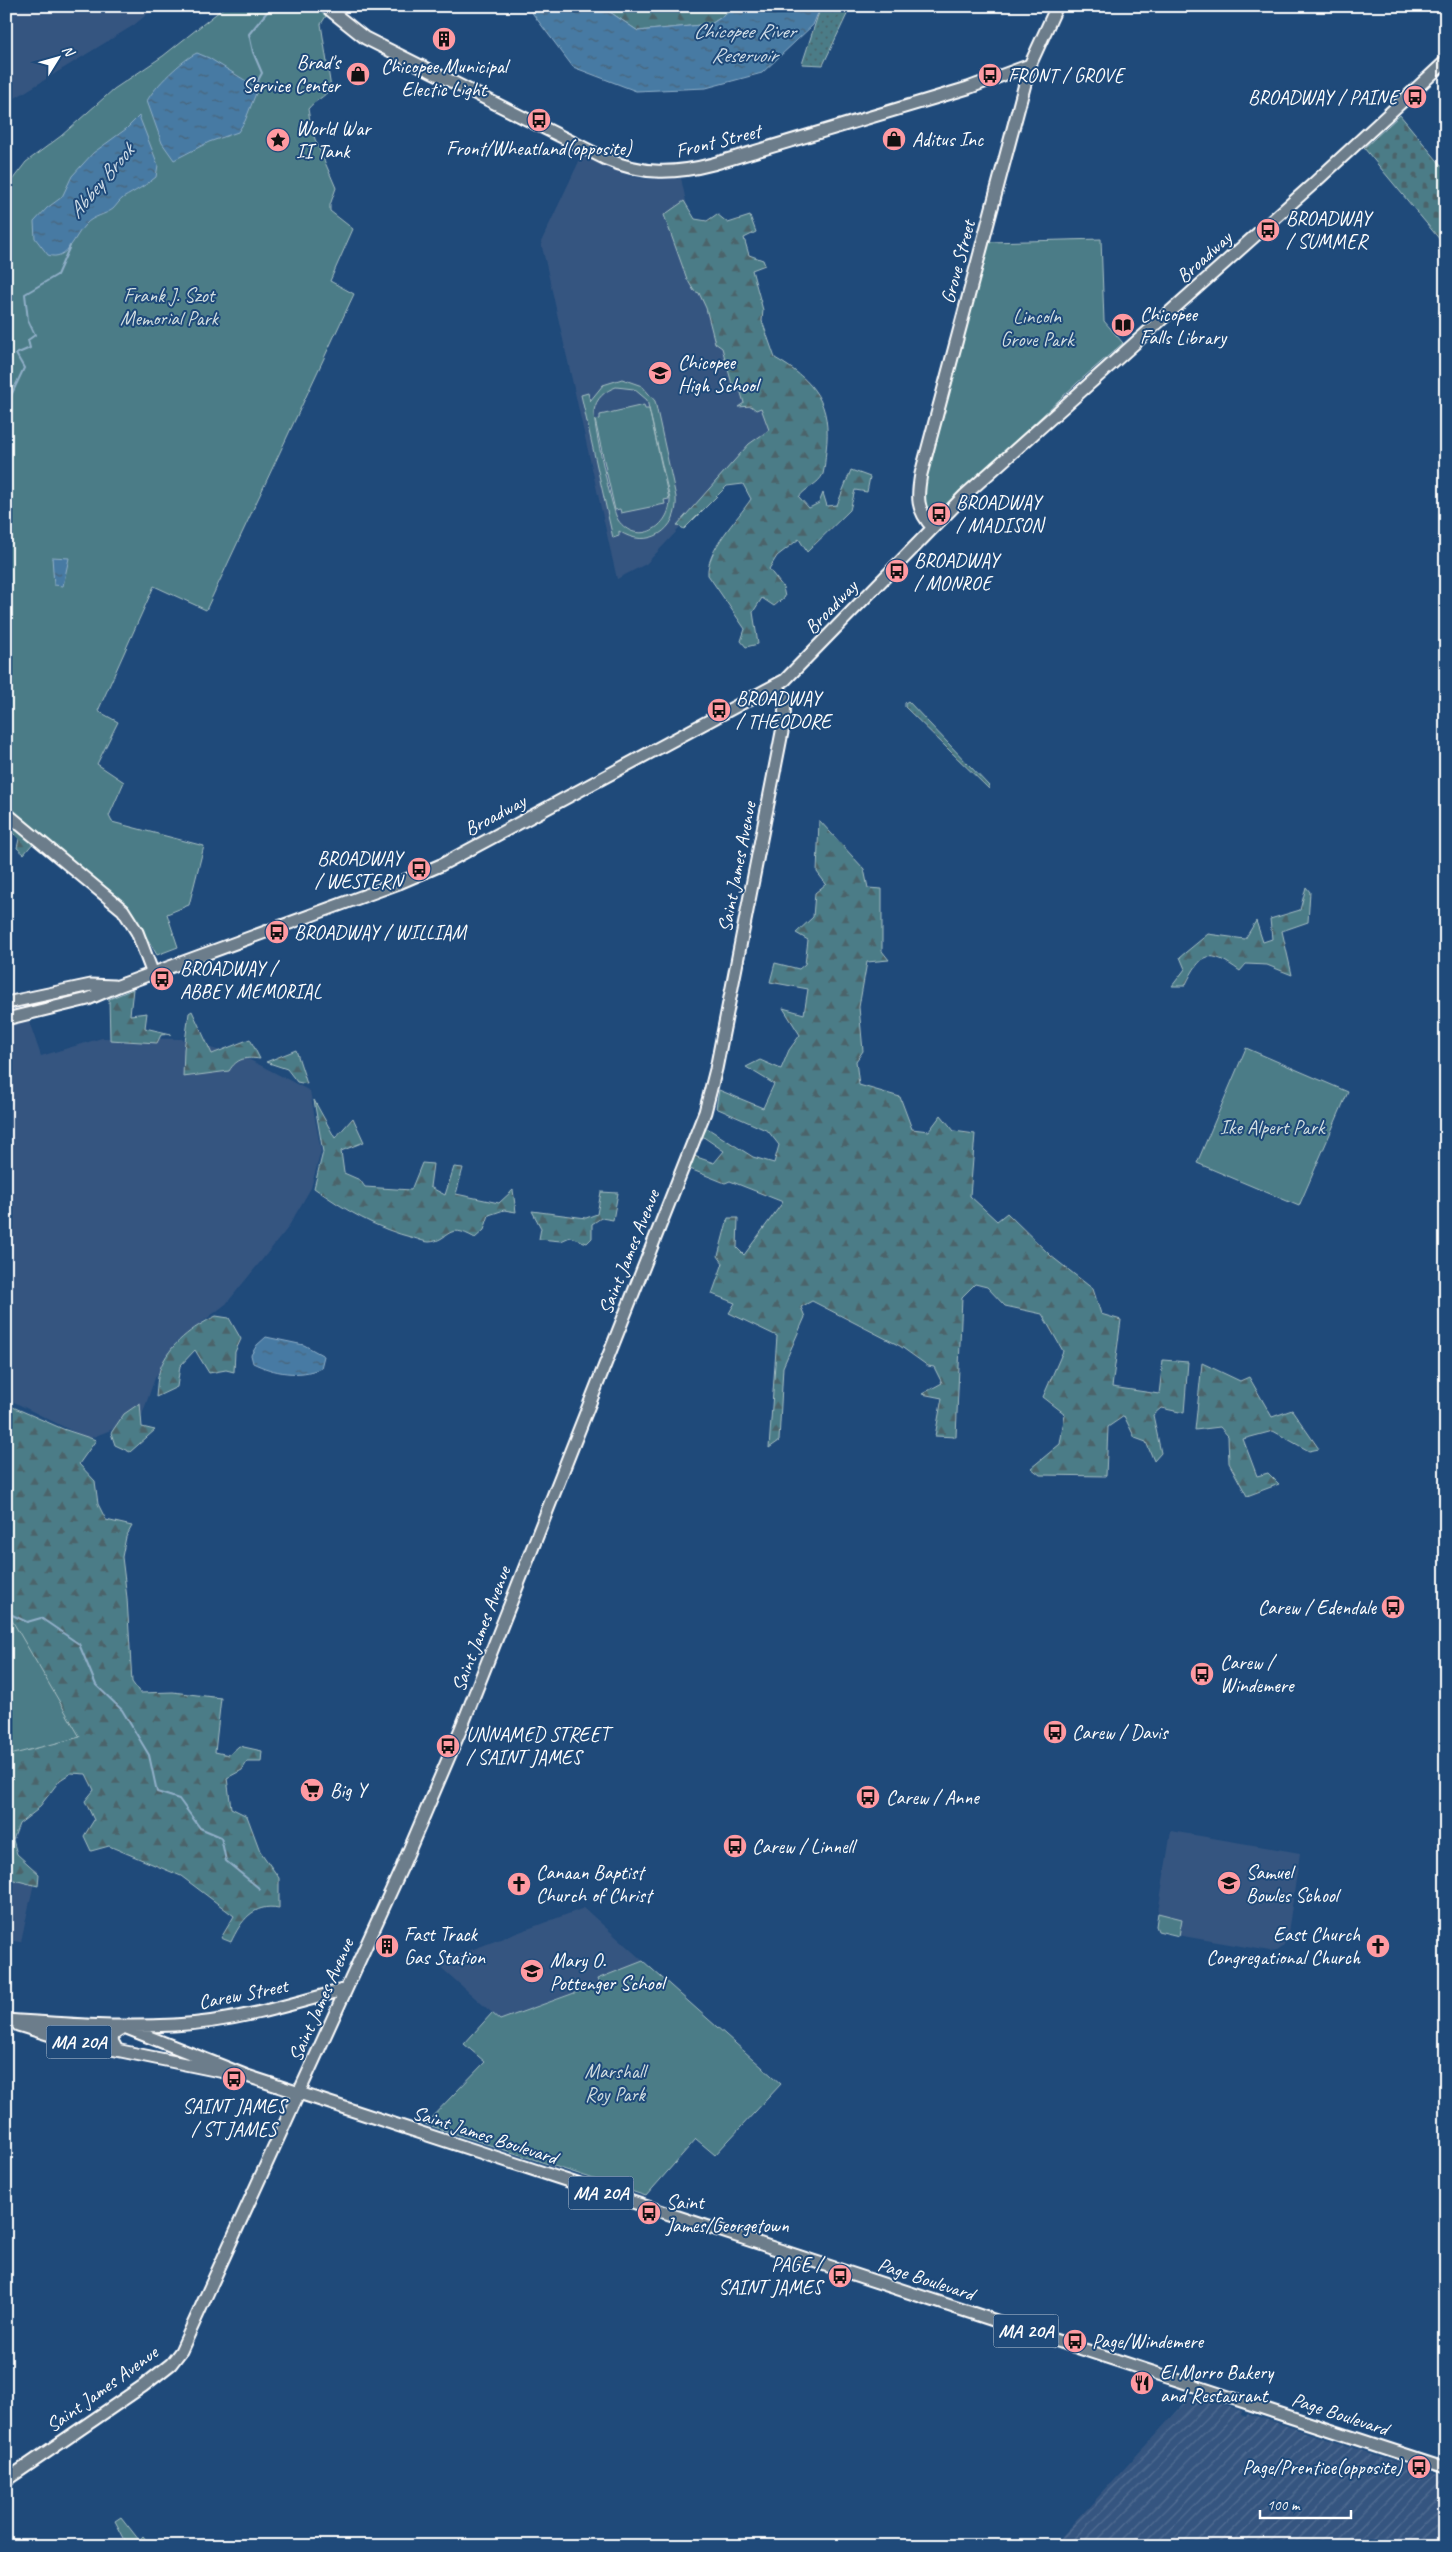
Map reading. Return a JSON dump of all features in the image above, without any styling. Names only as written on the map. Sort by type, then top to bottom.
[{"type":"main road","name":"Front Street","points":[[325,6],[365,38],[410,62],[606,159],[632,169],[651,172],[678,172],[713,164],[968,88],[1030,64]]},
{"type":"main road","name":"Grove Street","points":[[933,528],[921,514],[918,506],[917,497],[921,474],[1030,64],[1057,6]]},
{"type":"main road","name":"Broadway","points":[[6,1019],[67,1005],[399,884],[441,865],[776,685],[804,663],[965,495],[1314,184],[1446,61]]},
{"type":"main road","name":"Saint James Avenue","points":[[6,2480],[143,2386],[176,2360],[188,2341],[402,1867],[460,1732],[704,1112],[716,1070],[784,722],[784,696],[776,685]]},
{"type":"main road","points":[[6,813],[123,910],[137,932],[153,974]]},
{"type":"main road","name":"Broadway","points":[[6,1003],[79,988],[118,986]]},
{"type":"main road","name":"Carew Street","points":[[6,2021],[124,2027],[169,2026],[248,2015],[346,1988]]},
{"type":"main road","name":"Carew Street","points":[[6,2021],[67,2040],[152,2058]]},
{"type":"main road","name":"Carew Street","points":[[159,2039],[169,2026]]},
{"type":"main road","points":[[117,2050],[112,2041],[113,2035],[124,2027]]},
{"type":"main road","name":"Saint James Boulevard","points":[[124,2027],[159,2039],[250,2077],[823,2265]]},
{"type":"main road","points":[[152,2058],[159,2039]]},
{"type":"main road","name":"Saint James Boulevard","points":[[152,2058],[250,2077]]},
{"type":"main road","name":"Page Boulevard","points":[[823,2265],[1446,2468]]},
{"type":"shaded area","points":[[15,6],[157,6],[134,25],[7,103],[6,15]]},
{"type":"shaded area","name":"Chicopee High School","points":[[582,155],[630,176],[647,179],[681,178],[688,211],[774,428],[646,564],[617,579],[541,242]]},
{"type":"shaded area","points":[[29,1021],[41,1056],[102,1038],[181,1039],[250,1060],[310,1091],[321,1151],[311,1188],[287,1229],[226,1304],[176,1342],[155,1378],[141,1418],[88,1439],[6,1398],[6,1027]]},
{"type":"shaded area","name":"Samuel Bowles School","points":[[1171,1831],[1300,1853],[1287,1939],[1283,1946],[1277,1950],[1270,1951],[1159,1932],[1156,1925]]},
{"type":"shaded area","points":[[6,1862],[37,1869],[21,1942],[6,1940]]},
{"type":"shaded area","name":"Mary O. Pottenger School","points":[[584,1908],[643,1961],[598,1979],[599,1983],[500,2020],[436,1963]]},
{"type":"shaded area","points":[[1192,2395],[1242,2411],[1241,2415],[1246,2417],[1247,2413],[1446,2478],[1446,2546],[1053,2546]]},
{"type":"green space","name":"Frank J. Szot Memorial Park","points":[[226,6],[315,6],[326,16],[321,24],[331,88],[308,109],[312,132],[336,188],[330,205],[330,211],[353,229],[330,281],[354,294],[206,610],[154,586],[98,711],[118,722],[97,764],[124,782],[109,816],[112,822],[204,846],[189,905],[167,914],[178,947],[157,955],[130,909],[6,806],[6,188],[26,162],[61,136],[114,89],[163,56]]},
{"type":"green space","points":[[601,6],[738,6],[711,24],[638,31]]},
{"type":"green space","points":[[821,6],[851,6],[823,65],[802,64]]},
{"type":"green space","points":[[1400,115],[1446,171],[1446,247],[1364,148]]},
{"type":"green space","points":[[684,201],[695,219],[707,221],[717,214],[728,223],[750,216],[756,232],[744,238],[749,255],[763,260],[765,265],[752,270],[763,310],[762,321],[775,358],[801,376],[810,385],[818,396],[826,420],[827,434],[823,474],[818,481],[799,497],[809,508],[819,503],[823,493],[827,506],[837,505],[851,470],[870,477],[867,492],[855,490],[850,510],[807,552],[799,539],[777,556],[769,569],[783,587],[785,597],[774,606],[762,598],[753,612],[758,644],[746,647],[741,641],[745,629],[708,575],[712,555],[717,545],[751,499],[743,484],[727,486],[684,529],[677,525],[749,444],[769,430],[761,408],[756,410],[751,406],[738,407],[744,403],[738,383],[732,384],[722,348],[715,343],[706,308],[699,293],[694,291],[687,279],[664,215]]},
{"type":"green space","name":"Lincoln Grove Park","points":[[1101,239],[1104,321],[1123,343],[1077,383],[937,515],[926,511],[921,495],[989,242]]},
{"type":"green space","points":[[622,379],[642,386],[655,401],[676,497],[676,509],[667,528],[650,538],[630,536],[619,531],[619,536],[613,538],[581,395],[588,393],[590,401],[603,385]],"holes":[[[616,387],[634,389],[647,400],[670,499],[669,509],[665,518],[659,525],[643,533],[634,532],[626,528],[618,520],[608,485],[594,419],[595,406],[599,399],[608,391]]]},
{"type":"green space","points":[[644,405],[645,409],[649,409],[669,499],[664,500],[665,504],[621,513],[620,509],[615,510],[595,420],[600,419],[600,415]]},
{"type":"green space","points":[[908,701],[989,786],[989,789],[905,707],[905,703]]},
{"type":"green space","points":[[6,820],[34,842],[24,854],[17,848],[19,839],[6,826]]},
{"type":"green space","points":[[819,820],[864,869],[868,888],[882,889],[882,951],[889,960],[867,962],[859,1007],[863,1051],[856,1061],[859,1085],[900,1097],[912,1129],[929,1131],[941,1115],[954,1131],[975,1134],[970,1196],[997,1221],[1007,1213],[1051,1256],[1093,1289],[1101,1314],[1121,1320],[1112,1387],[1159,1394],[1163,1360],[1188,1362],[1184,1413],[1161,1408],[1153,1415],[1161,1453],[1154,1461],[1146,1442],[1135,1438],[1124,1416],[1108,1427],[1106,1476],[1040,1475],[1031,1468],[1060,1444],[1065,1414],[1043,1397],[1063,1351],[1042,1314],[1005,1306],[987,1287],[975,1284],[962,1297],[956,1437],[935,1436],[942,1398],[922,1394],[942,1383],[934,1367],[928,1366],[900,1346],[812,1301],[801,1307],[805,1317],[783,1367],[779,1441],[769,1448],[777,1336],[729,1313],[735,1303],[712,1294],[723,1263],[718,1256],[728,1218],[738,1218],[737,1248],[744,1255],[783,1202],[730,1181],[725,1183],[690,1169],[694,1156],[714,1163],[724,1151],[702,1136],[707,1128],[753,1157],[774,1163],[779,1145],[768,1131],[716,1108],[719,1090],[763,1108],[774,1084],[746,1067],[760,1060],[781,1069],[789,1050],[800,1035],[783,1008],[804,1014],[808,989],[770,982],[775,963],[799,969],[805,964],[808,940],[796,933],[813,917],[815,893],[826,884],[817,872]]},
{"type":"green space","points":[[1306,887],[1310,892],[1308,922],[1282,931],[1292,975],[1267,965],[1246,964],[1240,971],[1221,959],[1207,957],[1196,966],[1185,986],[1172,986],[1185,969],[1180,957],[1208,934],[1245,939],[1256,921],[1263,942],[1272,939],[1270,919],[1300,910]]},
{"type":"green space","points":[[133,989],[130,1015],[147,1013],[145,1028],[171,1034],[161,1035],[157,1043],[110,1040],[109,999]]},
{"type":"green space","points":[[192,1011],[212,1054],[250,1039],[260,1059],[242,1059],[235,1063],[229,1071],[183,1077],[184,1049],[189,1013]]},
{"type":"green space","name":"Ike Alpert Park","points":[[1246,1048],[1348,1092],[1299,1206],[1197,1163]]},
{"type":"green space","points":[[296,1050],[307,1084],[297,1082],[287,1069],[266,1062]]},
{"type":"green space","points":[[314,1100],[335,1138],[353,1118],[364,1142],[341,1151],[344,1173],[360,1180],[365,1187],[411,1190],[422,1163],[433,1164],[430,1187],[445,1195],[454,1167],[463,1168],[456,1194],[499,1203],[513,1190],[516,1212],[504,1210],[489,1215],[484,1230],[475,1238],[459,1231],[449,1233],[441,1239],[429,1242],[374,1224],[350,1211],[314,1188],[323,1152]]},
{"type":"green space","points":[[601,1192],[618,1193],[613,1220],[601,1218],[592,1224],[592,1238],[587,1243],[570,1237],[561,1241],[539,1239],[541,1228],[532,1211],[586,1218],[597,1214]]},
{"type":"green space","points":[[216,1316],[229,1318],[241,1339],[235,1352],[234,1372],[226,1370],[209,1373],[195,1350],[180,1366],[177,1387],[156,1397],[159,1372],[169,1352],[183,1337],[199,1325]]},
{"type":"green space","points":[[1202,1363],[1240,1381],[1249,1377],[1272,1417],[1292,1410],[1319,1449],[1309,1451],[1273,1431],[1243,1439],[1257,1476],[1268,1473],[1279,1484],[1247,1496],[1229,1463],[1228,1436],[1220,1427],[1195,1430]]},
{"type":"green space","points":[[140,1403],[142,1427],[155,1430],[130,1452],[115,1445],[111,1433],[124,1414]]},
{"type":"green space","points":[[6,1404],[63,1429],[96,1440],[79,1464],[95,1481],[98,1504],[106,1520],[132,1526],[126,1537],[122,1557],[127,1598],[132,1682],[140,1693],[173,1692],[221,1698],[215,1752],[229,1755],[239,1746],[262,1751],[261,1762],[247,1762],[242,1770],[227,1778],[231,1808],[247,1816],[260,1851],[279,1878],[279,1908],[262,1908],[249,1915],[239,1927],[231,1942],[221,1938],[234,1916],[181,1876],[109,1846],[91,1851],[84,1836],[94,1820],[85,1801],[94,1790],[86,1774],[71,1773],[60,1780],[37,1810],[19,1824],[13,1840],[17,1854],[39,1874],[38,1886],[6,1878]]},
{"type":"green space","points":[[6,1610],[80,1737],[6,1756]]},
{"type":"green space","points":[[1158,1913],[1182,1919],[1179,1936],[1158,1931],[1156,1926]]},
{"type":"green space","name":"Marshall Roy Park","points":[[643,1961],[781,2084],[715,2155],[696,2139],[646,2196],[425,2124],[485,2062],[464,2044],[492,2013],[500,2020],[599,1984],[597,1979]]},
{"type":"green space","points":[[121,2517],[139,2540],[143,2536],[151,2546],[123,2546],[125,2540],[115,2521]]},
{"type":"water","name":"Chicopee River Reservoir","points":[[527,6],[601,6],[638,31],[711,24],[738,6],[821,6],[813,25],[762,73],[706,88],[636,91],[573,67]]},
{"type":"water","points":[[197,53],[209,58],[251,84],[258,85],[258,88],[245,121],[238,132],[209,142],[174,160],[162,143],[147,101],[169,74]]},
{"type":"water","points":[[139,116],[158,165],[156,177],[123,198],[113,209],[89,221],[61,255],[48,255],[35,238],[34,222],[47,208],[62,197],[72,176],[93,153],[126,129]]},
{"type":"water","points":[[52,557],[69,558],[63,586],[54,585]]},
{"type":"water","points":[[266,1337],[304,1345],[324,1356],[321,1368],[304,1373],[287,1373],[278,1372],[253,1363],[251,1355],[257,1345]]},
{"type":"waterway","name":"Abbey Brook","points":[[255,86],[262,73],[253,52],[249,34],[272,6]]},
{"type":"waterway","name":"Abbey Brook","points":[[6,406],[24,368],[16,354],[30,348],[28,340],[35,335],[28,320],[25,294],[57,275],[70,246]]},
{"type":"waterway","name":"Abbey Brook","points":[[6,1612],[27,1622],[41,1618],[79,1644],[96,1685],[122,1710],[149,1755],[157,1792],[179,1799],[200,1828],[221,1837],[226,1861],[260,1889]]},
{"type":"place","name":"Chicopee Municipal Electic Light","points":[[444,39]]},
{"type":"place","name":"Brad's Service Center","points":[[358,74]]},
{"type":"place","name":"FRONT / GROVE","points":[[990,75]]},
{"type":"place","name":"BROADWAY / PAINE","points":[[1415,97]]},
{"type":"place","name":"Front/Wheatland(opposite)","points":[[539,120]]},
{"type":"place","name":"Aditus Inc","points":[[894,139]]},
{"type":"place","name":"World War II Tank","points":[[278,140]]},
{"type":"place","name":"BROADWAY / SUMMER","points":[[1268,230]]},
{"type":"place","name":"Chicopee Falls Library","points":[[1123,325]]},
{"type":"place","name":"Chicopee High School","points":[[660,373]]},
{"type":"place","name":"BROADWAY / MADISON","points":[[939,514]]},
{"type":"place","name":"BROADWAY / MONROE","points":[[897,571]]},
{"type":"place","name":"BROADWAY / THEODORE","points":[[719,710]]},
{"type":"place","name":"BROADWAY / WESTERN","points":[[419,869]]},
{"type":"place","name":"BROADWAY / WILLIAM","points":[[277,932]]},
{"type":"place","name":"BROADWAY / ABBEY MEMORIAL","points":[[162,979]]},
{"type":"place","name":"Carew / Edendale","points":[[1393,1607]]},
{"type":"place","name":"Carew / Windemere","points":[[1202,1674]]},
{"type":"place","name":"Carew / Davis","points":[[1055,1732]]},
{"type":"place","name":"UNNAMED STREET / SAINT JAMES","points":[[448,1746]]},
{"type":"place","name":"Big Y","points":[[312,1790]]},
{"type":"place","name":"Carew / Anne","points":[[868,1797]]},
{"type":"place","name":"Carew / Linnell","points":[[735,1846]]},
{"type":"place","name":"Samuel Bowles School","points":[[1229,1883]]},
{"type":"place","name":"Canaan Baptist Church of Christ","points":[[519,1884]]},
{"type":"place","name":"Fast Track Gas Station","points":[[387,1946]]},
{"type":"place","name":"East Church Congregational Church","points":[[1378,1946]]},
{"type":"place","name":"Mary O. Pottenger School","points":[[532,1971]]},
{"type":"place","name":"SAINT JAMES / ST JAMES","points":[[234,2079]]},
{"type":"place","name":"Saint James/Georgetown","points":[[649,2213]]},
{"type":"place","name":"PAGE / SAINT JAMES","points":[[840,2276]]},
{"type":"place","name":"Page/Windemere","points":[[1075,2341]]},
{"type":"place","name":"El Morro Bakery and Restaurant","points":[[1142,2383]]},
{"type":"place","name":"Page/Prentice(opposite)","points":[[1419,2467]]}]
